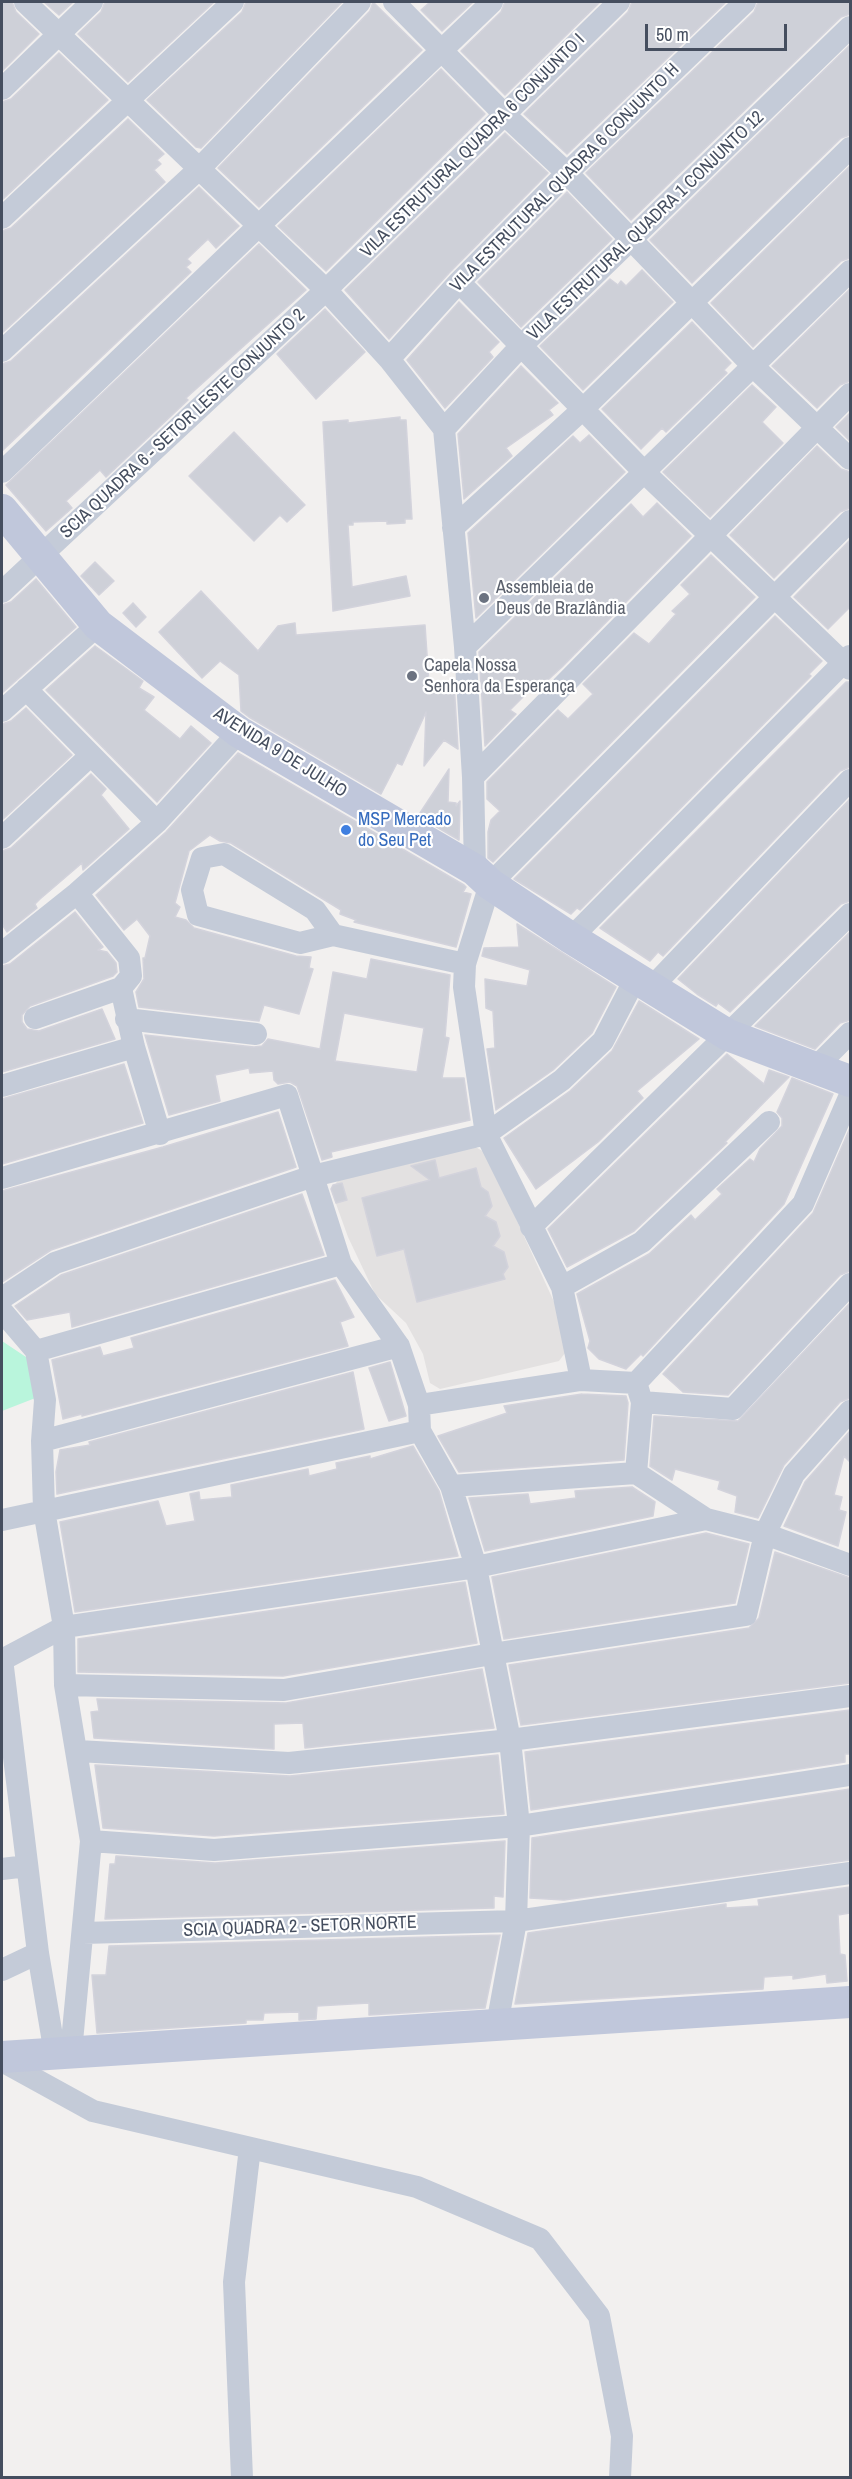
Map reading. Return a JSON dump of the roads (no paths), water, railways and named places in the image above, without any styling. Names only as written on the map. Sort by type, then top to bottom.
[{"type":"street","points":[[25,2],[261,224],[326,290],[389,359],[444,429],[465,647],[482,877],[465,964],[464,987],[486,1134],[562,1287],[581,1380]]},
{"type":"street","points":[[2,89],[92,2]]},
{"type":"street","points":[[2,218],[126,98],[233,2]]},
{"type":"street","points":[[2,351],[200,168],[360,2]]},
{"type":"street","points":[[394,2],[505,115],[567,173],[753,366],[850,459]]},
{"type":"street","points":[[2,472],[492,2]]},
{"type":"street","name":"VILA ESTRUTURAL QUADRA 6 CONJUNTO I","points":[[326,290],[619,2]]},
{"type":"street","name":"VILA ESTRUTURAL QUADRA 6 CONJUNTO H","points":[[389,359],[459,282],[567,173],[745,2]]},
{"type":"street","name":"VILA ESTRUTURAL QUADRA 1 CONJUNTO 12","points":[[444,429],[520,347],[633,241],[850,27]]},
{"type":"street","points":[[453,528],[583,409],[850,148]]},
{"type":"street","points":[[465,647],[850,270]]},
{"type":"street","points":[[459,282],[645,473],[848,662],[572,938]]},
{"type":"street","name":"SCIA QUADRA 6 - SETOR LESTE CONJUNTO 2","points":[[2,592],[326,290]]},
{"type":"street","points":[[473,777],[850,394]]},
{"type":"street","name":"AVENIDA 9 DE JULHO","points":[[2,510],[98,625],[239,732],[482,877],[572,938],[728,1035],[850,1081]]},
{"type":"street","points":[[482,877],[776,596],[850,521]]},
{"type":"street","points":[[2,711],[98,625]]},
{"type":"street","points":[[26,689],[157,822]]},
{"type":"street","points":[[2,953],[77,893],[157,822],[239,732]]},
{"type":"street","points":[[2,838],[91,755]]},
{"type":"street","points":[[2,1298],[55,1263],[313,1176],[486,1134],[562,1080],[603,1041],[643,983],[850,780]]},
{"type":"street","points":[[333,935],[315,910],[224,854],[202,858],[192,890],[198,915],[300,943],[333,935],[465,964]]},
{"type":"street","points":[[35,1018],[121,988],[131,976],[129,958],[77,893]]},
{"type":"street","points":[[531,1227],[850,914]]},
{"type":"street","points":[[121,988],[126,1019],[160,1134]]},
{"type":"street","points":[[126,1019],[256,1034]]},
{"type":"street","points":[[814,1069],[850,1033]]},
{"type":"street","points":[[2,1086],[134,1047]]},
{"type":"street","points":[[2,1178],[160,1134],[287,1095],[341,1264],[399,1346],[419,1405],[420,1431],[451,1486],[476,1567],[510,1740],[519,1826],[516,1921],[497,2025]]},
{"type":"street","points":[[636,1473],[639,1393],[803,1204],[850,1095]]},
{"type":"street","points":[[562,1287],[642,1242],[769,1122]]},
{"type":"street","points":[[36,1351],[341,1264]]},
{"type":"street","points":[[419,1405],[581,1380],[639,1393],[733,1409],[850,1284]]},
{"type":"street","points":[[2,1311],[36,1351],[45,1400],[42,1440],[44,1510],[64,1627],[65,1685],[92,1841],[83,1933],[63,2053]]},
{"type":"street","points":[[42,1440],[399,1346]]},
{"type":"street","points":[[65,1685],[284,1690],[492,1654],[746,1615],[765,1534],[794,1474],[850,1411]]},
{"type":"street","points":[[2,1520],[420,1431]]},
{"type":"street","points":[[451,1486],[636,1473],[706,1519],[765,1534],[850,1565]]},
{"type":"street","points":[[63,2053],[38,1953],[2,1659],[64,1627],[476,1567],[706,1519]]},
{"type":"street","points":[[78,1751],[289,1763],[510,1740],[850,1696]]},
{"type":"street","points":[[92,1841],[214,1850],[519,1826],[850,1775]]},
{"type":"street","points":[[2,1869],[27,1866]]},
{"type":"street","name":"SCIA QUADRA 2 - SETOR NORTE","points":[[83,1933],[516,1921],[850,1873]]},
{"type":"street","points":[[2,1970],[38,1953]]},
{"type":"street","points":[[2,2059],[63,2053],[850,2002]]},
{"type":"street","points":[[2,2059],[93,2111],[417,2187],[540,2239],[598,2316],[622,2436],[620,2478]]},
{"type":"street","points":[[242,2478],[234,2283],[250,2148]]},
{"type":"place","name":"Assembleia de Deus de Brazlândia","points":[[484,598]]},
{"type":"place","name":"Capela Nossa Senhora da Esperança","points":[[412,676]]},
{"type":"place","name":"MSP Mercado do Seu Pet","points":[[346,830]]}]
